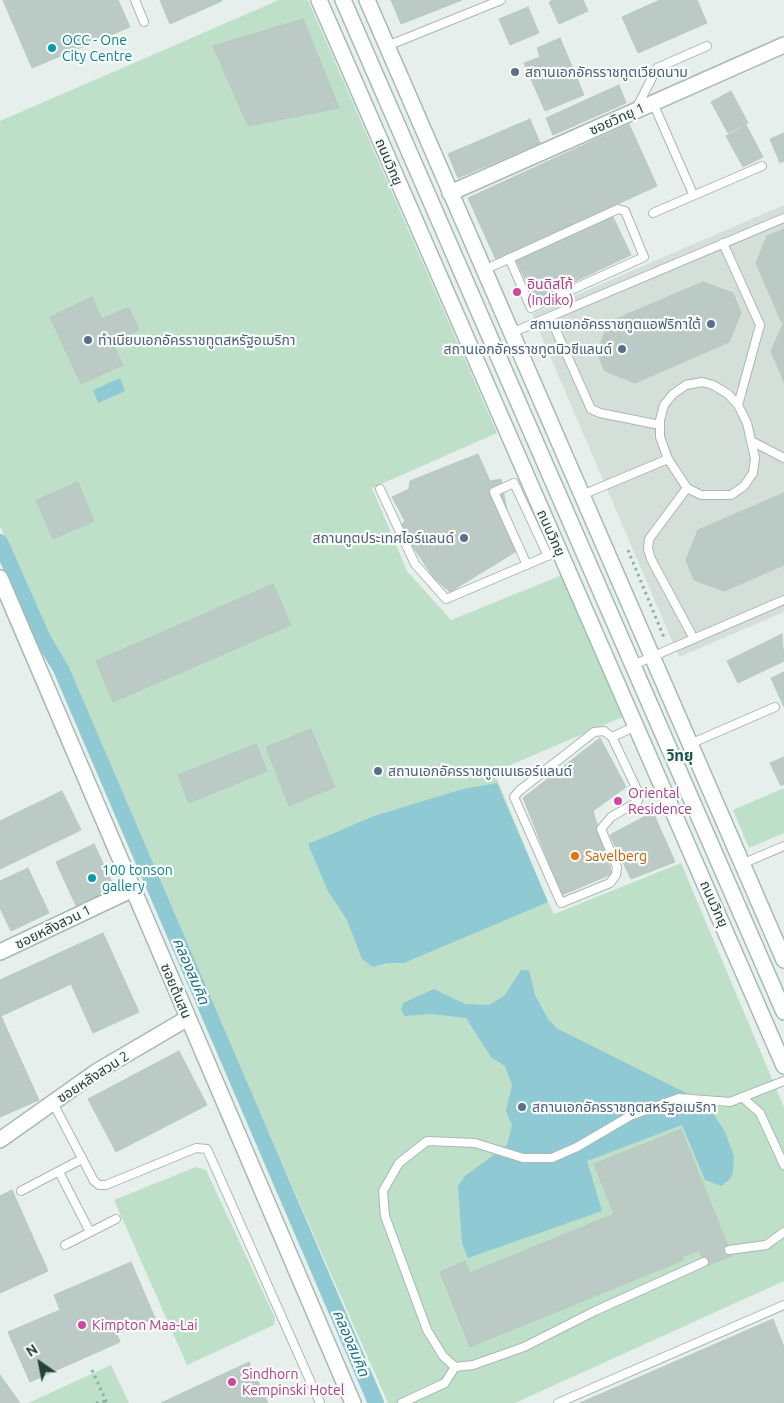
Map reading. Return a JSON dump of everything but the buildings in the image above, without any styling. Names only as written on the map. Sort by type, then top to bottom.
[{"type":"main road","name":"ถนนวิทยุ","points":[[319,0],[553,554],[636,726],[784,1066]]},
{"type":"main road","name":"ถนนวิทยุ","points":[[343,0],[784,1012]]},
{"type":"main road","points":[[367,0],[784,960]]},
{"type":"main road","name":"ซอยวิทยุ 1","points":[[450,193],[784,45]]},
{"type":"main road","name":"ซอยต้นสน","points":[[0,578],[353,1403]]},
{"type":"main road","points":[[616,626],[635,618]]},
{"type":"main road","points":[[732,892],[740,858]]},
{"type":"main road","name":"ซอยหลังสวน 1","points":[[0,952],[133,888]]},
{"type":"main road","name":"ซอยหลังสวน 2","points":[[0,1140],[96,1072],[188,1018]]},
{"type":"lane","points":[[135,0],[144,22]]},
{"type":"lane","points":[[387,46],[501,0]]},
{"type":"lane","points":[[636,111],[657,68],[707,46]]},
{"type":"lane","points":[[653,103],[693,194]]},
{"type":"lane","points":[[653,213],[693,194],[762,166]]},
{"type":"lane","points":[[484,270],[509,258],[623,208],[644,257],[531,308],[509,258]]},
{"type":"lane","points":[[511,333],[784,218]]},
{"type":"lane","points":[[723,243],[760,325],[738,405]]},
{"type":"lane","points":[[550,317],[591,409],[600,414],[660,425]]},
{"type":"lane","points":[[702,382],[713,385],[728,394],[738,405],[747,423],[753,442],[755,458],[753,473],[744,486],[732,495],[701,495],[687,488],[668,459],[660,437],[660,425],[664,405],[673,394],[686,385],[702,382]]},
{"type":"lane","points":[[753,442],[784,458]]},
{"type":"lane","points":[[582,495],[668,459]]},
{"type":"lane","points":[[380,490],[415,564],[446,598],[527,565],[553,554],[514,483],[494,492],[527,565]]},
{"type":"lane","points":[[687,488],[649,539],[648,549],[651,559],[694,639]]},
{"type":"lane","points":[[633,665],[784,600]]},
{"type":"lane","points":[[690,744],[775,707]]},
{"type":"lane","points":[[612,737],[636,726]]},
{"type":"lane","points":[[604,731],[612,737],[640,796],[638,802],[611,817],[601,828],[617,867],[616,875],[610,883],[561,903],[514,797],[518,791],[594,732],[604,731]]},
{"type":"lane","points":[[740,858],[784,846]]},
{"type":"lane","points":[[704,1262],[524,1347],[473,1365],[455,1367],[443,1356],[427,1330],[385,1216],[383,1190],[399,1163],[427,1141],[476,1143],[523,1158],[552,1158],[577,1147],[630,1116],[679,1098],[703,1099],[718,1103],[730,1102],[784,1081]]},
{"type":"lane","points":[[742,1097],[760,1113],[784,1165]]},
{"type":"lane","points":[[53,1103],[94,1181],[99,1185],[106,1185],[196,1148],[207,1149],[320,1403]]},
{"type":"lane","points":[[21,1192],[82,1159]]},
{"type":"lane","points":[[59,1172],[90,1232]]},
{"type":"lane","points":[[65,1244],[116,1220]]},
{"type":"lane","points":[[729,1250],[766,1245],[784,1232]]},
{"type":"lane","points":[[558,1403],[784,1305]]},
{"type":"lane","points":[[402,1403],[445,1383],[455,1367]]},
{"type":"path","points":[[92,1370],[106,1402],[96,1403]]},
{"type":"shaded area","points":[[784,205],[784,612],[679,657],[532,314]]},
{"type":"green space","points":[[279,0],[308,0],[497,433],[372,488],[407,571],[451,620],[562,575],[623,717],[494,772],[548,902],[554,914],[681,863],[784,1107],[784,1281],[515,1403],[388,1403],[0,526],[0,121]]},
{"type":"green space","points":[[784,788],[784,833],[749,848],[733,810]]},
{"type":"green space","points":[[196,1167],[206,1170],[275,1318],[274,1325],[187,1365],[114,1200]]},
{"type":"green space","points":[[111,1365],[129,1403],[28,1403]]},
{"type":"water","points":[[120,378],[125,391],[98,403],[93,390]]},
{"type":"water","points":[[497,783],[548,902],[404,963],[387,963],[373,967],[362,959],[347,920],[328,891],[308,844],[374,816],[463,789]]},
{"type":"water","points":[[521,970],[529,970],[535,995],[548,1019],[558,1029],[686,1093],[713,1113],[725,1132],[734,1156],[733,1173],[729,1180],[721,1186],[705,1180],[682,1125],[587,1161],[602,1211],[468,1258],[462,1243],[458,1186],[465,1176],[507,1145],[512,1125],[506,1111],[512,1085],[505,1066],[491,1057],[466,1018],[431,1014],[405,1016],[401,1010],[403,1003],[434,989],[465,1004],[489,1005],[504,996]]},
{"type":"waterway","name":"คลองสมคิด","points":[[0,542],[43,639],[61,669],[376,1403]]},
{"type":"place","name":"OCC - One City Centre","points":[[52,48]]},
{"type":"place","name":"สถานเอกอัครราชทูตเวียดนาม","points":[[515,72]]},
{"type":"place","name":"อินดิสโก้ (Indiko)","points":[[517,292]]},
{"type":"place","name":"สถานเอกอัครราชทูตแอฟริกาใต้","points":[[711,324]]},
{"type":"place","name":"ทำเนียบเอกอัครราชทูตสหรัฐอเมริกา","points":[[88,340]]},
{"type":"place","name":"สถานเอกอัครราชทูตนิวซีแลนด์","points":[[622,349]]},
{"type":"place","name":"สถานทูตประเทศไอร์แลนด์","points":[[464,538]]},
{"type":"place","name":"สถานเอกอัครราชทูตเนเธอร์แลนด์","points":[[378,771]]},
{"type":"place","name":"Oriental Residence","points":[[618,801]]},
{"type":"place","name":"Savelberg","points":[[575,856]]},
{"type":"place","name":"100 tonson gallery","points":[[92,878]]},
{"type":"place","name":"สถานเอกอัครราชทูตสหรัฐอเมริกา","points":[[522,1107]]},
{"type":"place","name":"Kimpton Maa-Lai","points":[[82,1325]]},
{"type":"place","name":"Sindhorn Kempinski Hotel","points":[[232,1382]]},
{"type":"district","name":"วิทยุ","points":[[680,756]]}]
